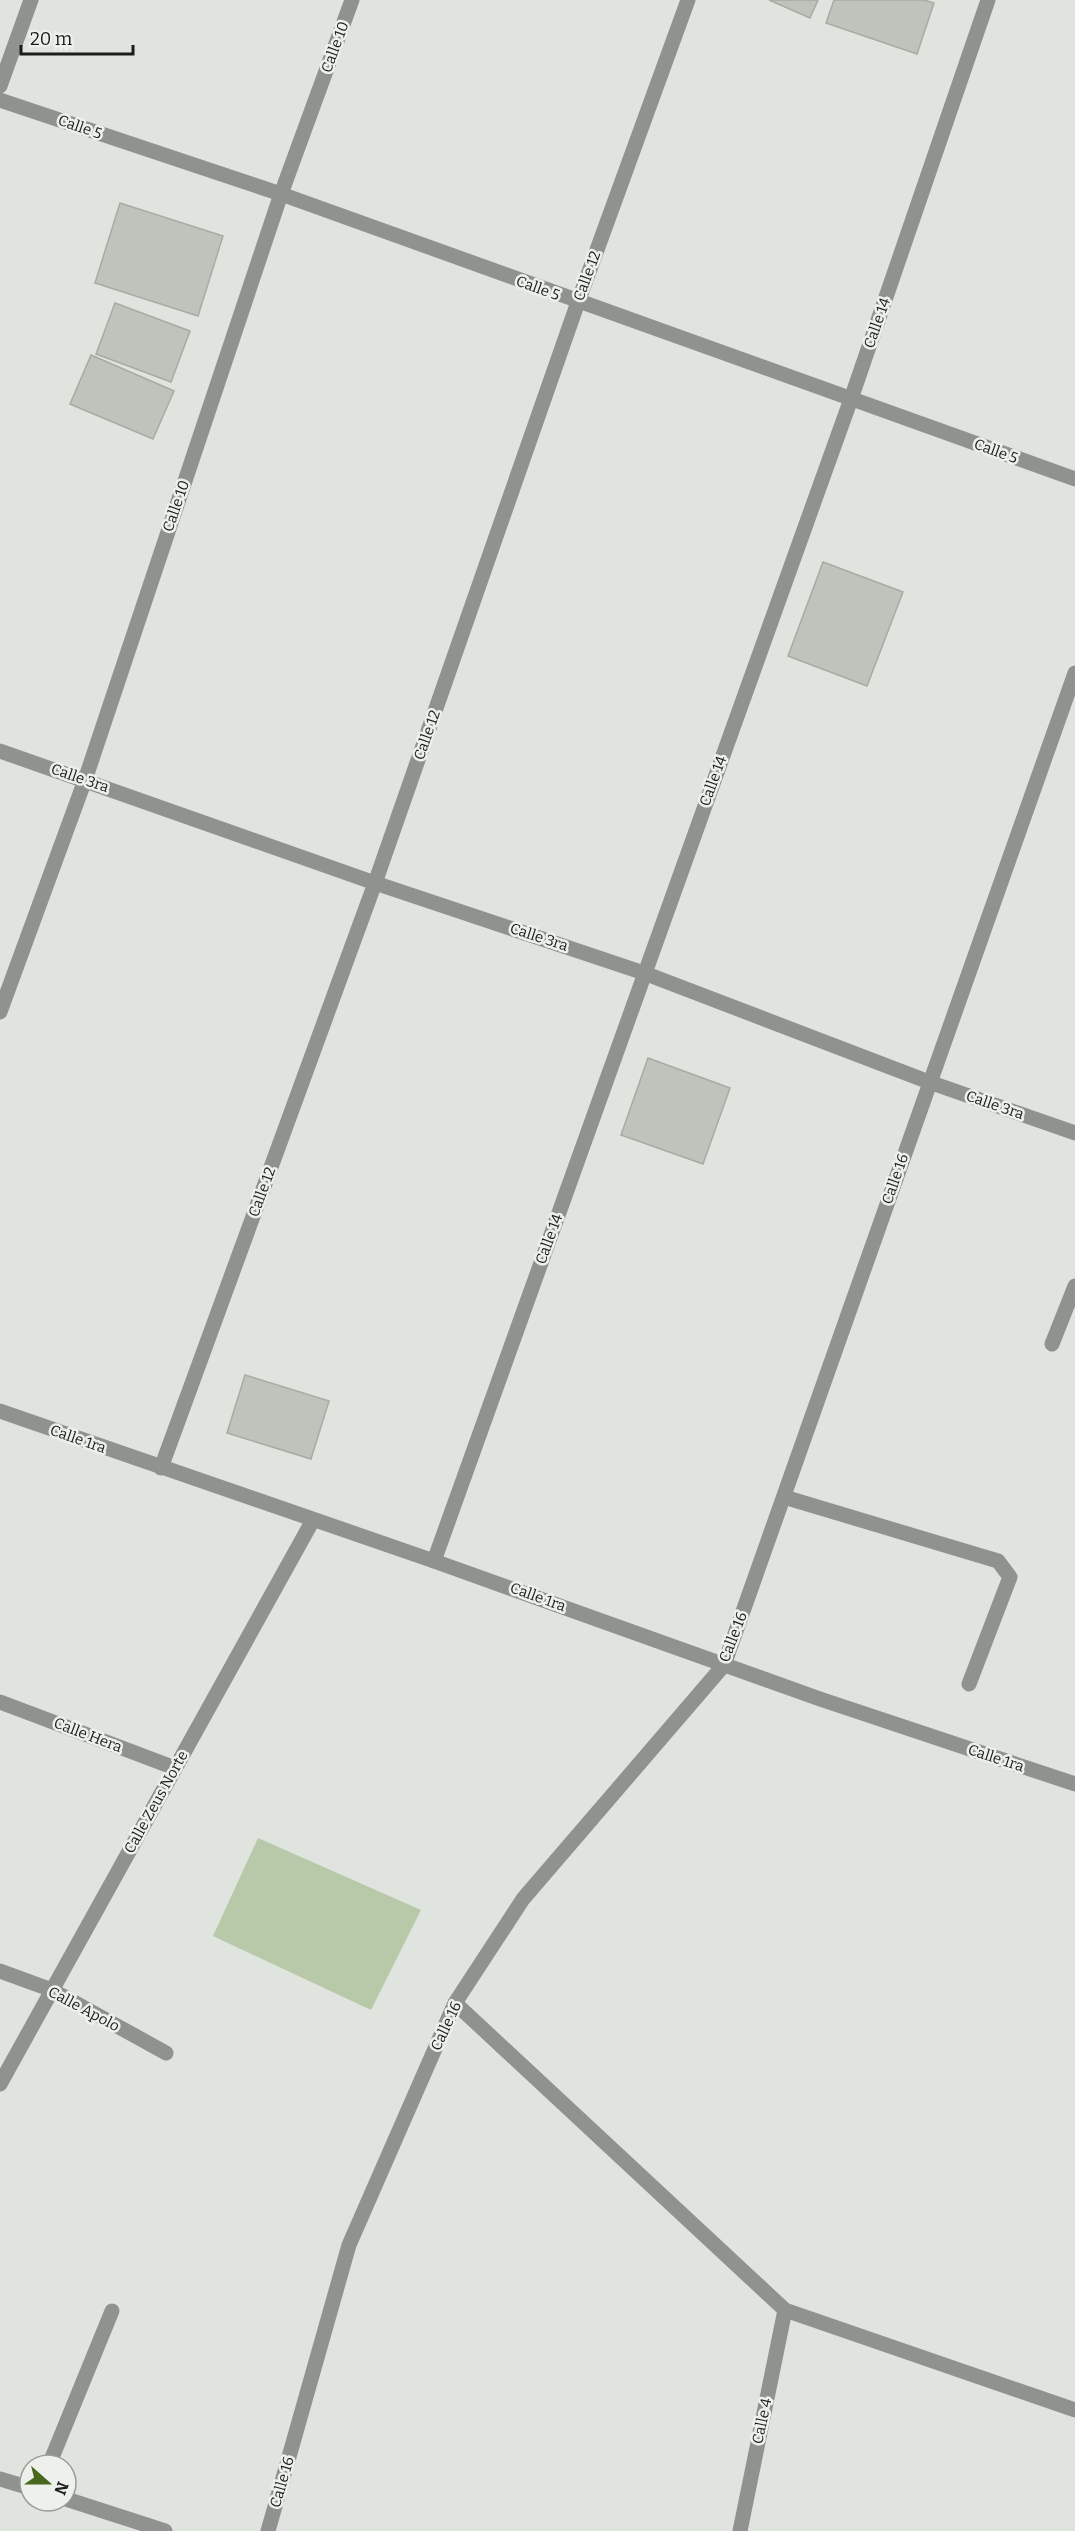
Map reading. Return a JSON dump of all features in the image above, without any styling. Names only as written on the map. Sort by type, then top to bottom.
[{"type":"street","points":[[0,86],[31,0]]},
{"type":"street","name":"Calle 10","points":[[0,1012],[85,780],[281,194],[352,0]]},
{"type":"street","name":"Calle 12","points":[[161,1468],[375,883],[578,302],[688,0]]},
{"type":"street","name":"Calle 14","points":[[434,1561],[851,399],[988,0]]},
{"type":"street","name":"Calle 5","points":[[0,100],[281,194],[1075,479]]},
{"type":"street","name":"Calle 16","points":[[268,2531],[349,2245],[455,2004],[523,1899],[724,1665],[1075,673]]},
{"type":"street","name":"Calle 3ra","points":[[0,751],[375,883],[644,973],[929,1082],[1075,1133]]},
{"type":"street","points":[[1052,1344],[1075,1286]]},
{"type":"street","name":"Calle 1ra","points":[[0,1412],[434,1561],[724,1665],[1075,1784]]},
{"type":"street","points":[[784,1497],[998,1561],[1010,1577],[969,1684]]},
{"type":"street","name":"Calle Zeus Norte","points":[[0,2084],[313,1520]]},
{"type":"street","name":"Calle Hera","points":[[0,1702],[175,1768]]},
{"type":"street","name":"Calle Apolo","points":[[0,1971],[52,1990],[166,2053]]},
{"type":"street","points":[[455,2004],[785,2310],[1075,2410]]},
{"type":"street","name":"Calle 4","points":[[740,2531],[785,2310]]},
{"type":"street","points":[[54,2453],[112,2311]]},
{"type":"street","points":[[0,2479],[18,2484]]},
{"type":"street","points":[[78,2503],[165,2531]]},
{"type":"green space","points":[[258,1838],[421,1910],[371,2010],[213,1936]]},
{"type":"building","points":[[769,0],[818,0],[810,18]]},
{"type":"building","points":[[834,0],[924,0],[934,3],[917,54],[826,23]]},
{"type":"building","points":[[120,203],[223,236],[198,316],[95,283]]},
{"type":"building","points":[[115,303],[190,331],[171,382],[96,354]]},
{"type":"building","points":[[91,355],[174,391],[153,439],[70,404]]},
{"type":"building","points":[[823,562],[903,592],[867,686],[788,656]]},
{"type":"building","points":[[648,1058],[730,1088],[703,1164],[621,1135]]},
{"type":"building","points":[[245,1375],[329,1401],[311,1459],[227,1433]]}]
